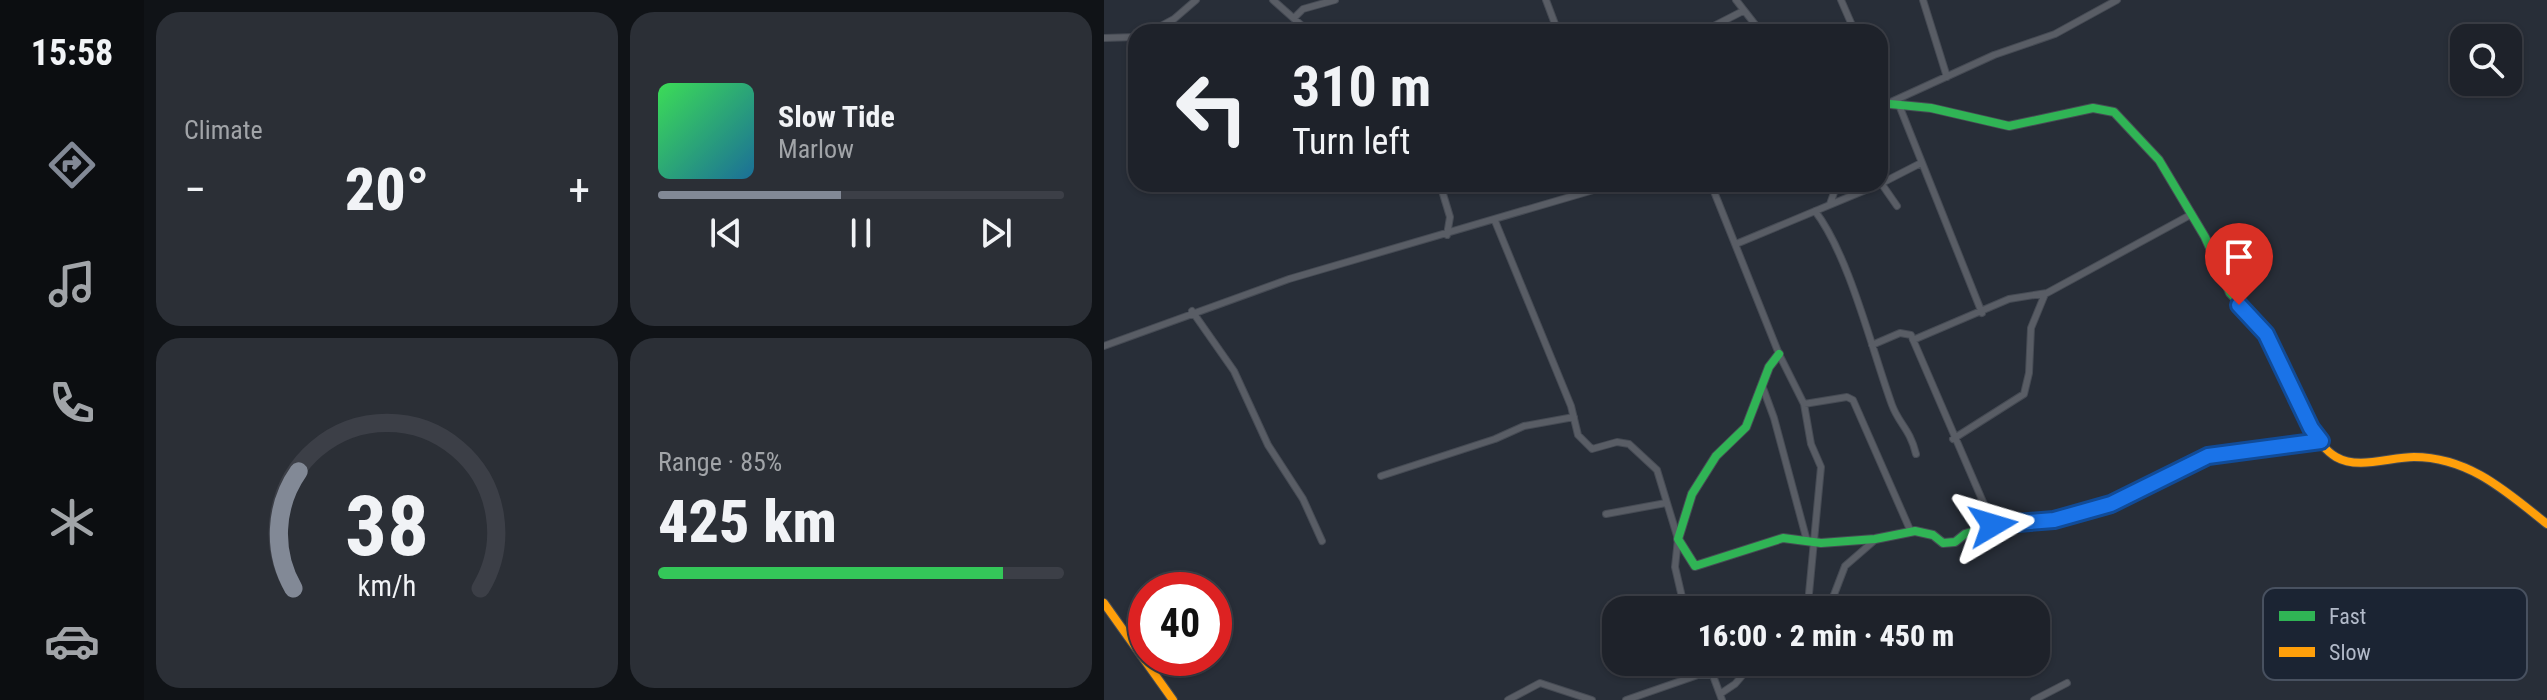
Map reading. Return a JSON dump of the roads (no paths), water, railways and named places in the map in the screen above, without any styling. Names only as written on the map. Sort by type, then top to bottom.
[{"type":"main road","points":[[1888,104],[1931,108],[2009,126],[2093,108],[2108,108],[2159,160],[2192,214],[2230,293],[2266,334],[2311,428],[2334,456],[2351,463],[2416,457],[2458,463],[2496,483],[2547,524]]},
{"type":"main road","points":[[1779,354],[1769,367],[1746,427],[1716,456],[1692,494],[1678,539],[1692,564],[1700,566],[1783,538],[1810,541],[1875,539],[1911,532],[1933,535],[1944,543],[1993,525],[2054,520],[2111,504],[2208,456],[2321,441]]},
{"type":"main road","points":[[1104,603],[1173,700]]},
{"type":"street","points":[[1165,24],[1196,0]]},
{"type":"street","points":[[1273,0],[1300,24]]},
{"type":"street","points":[[1294,18],[1303,9],[1335,0]]},
{"type":"street","points":[[1546,0],[1555,24]]},
{"type":"street","points":[[1736,0],[1754,24]]},
{"type":"street","points":[[1841,0],[1852,24]]},
{"type":"street","points":[[1923,0],[1947,77]]},
{"type":"street","points":[[1982,313],[1895,104],[1994,55],[2055,34],[2117,0]]},
{"type":"street","points":[[1718,24],[1743,11]]},
{"type":"street","points":[[1104,38],[1128,37]]},
{"type":"street","points":[[1888,180],[1921,163]]},
{"type":"street","points":[[1442,192],[1450,217],[1447,235]]},
{"type":"street","points":[[1104,346],[1192,311],[1588,192]]},
{"type":"street","points":[[1714,192],[1779,354],[1804,404],[1811,444],[1821,469],[1810,541],[1808,596]]},
{"type":"street","points":[[1830,204],[1834,192]]},
{"type":"street","points":[[1736,244],[1860,192]]},
{"type":"street","points":[[1886,192],[1897,206]]},
{"type":"street","points":[[1815,211],[1825,226],[1892,404],[1909,428],[1916,454]]},
{"type":"street","points":[[1913,340],[2009,299],[2045,294],[2192,214]]},
{"type":"street","points":[[1495,221],[1574,417],[1581,442],[1592,449],[1623,442],[1638,448],[1659,474],[1678,539],[1677,582],[1681,596]]},
{"type":"street","points":[[1953,439],[2024,394],[2031,328],[2045,294]]},
{"type":"street","points":[[1192,311],[1234,371],[1268,445],[1296,485],[1322,541]]},
{"type":"street","points":[[1872,345],[1906,332],[1913,340],[1953,439],[1993,525]]},
{"type":"street","points":[[1763,388],[1810,541]]},
{"type":"street","points":[[1804,404],[1847,397],[1853,400],[1911,532]]},
{"type":"street","points":[[1381,476],[1495,439],[1524,426],[1574,417]]},
{"type":"street","points":[[1606,514],[1666,503]]},
{"type":"street","points":[[1834,596],[1845,566],[1875,539]]},
{"type":"street","points":[[1626,700],[1653,696],[1696,676]]},
{"type":"street","points":[[1712,676],[1721,697],[1742,676]]},
{"type":"street","points":[[1508,700],[1540,683],[1592,700]]},
{"type":"street","points":[[2034,700],[2067,683]]}]
